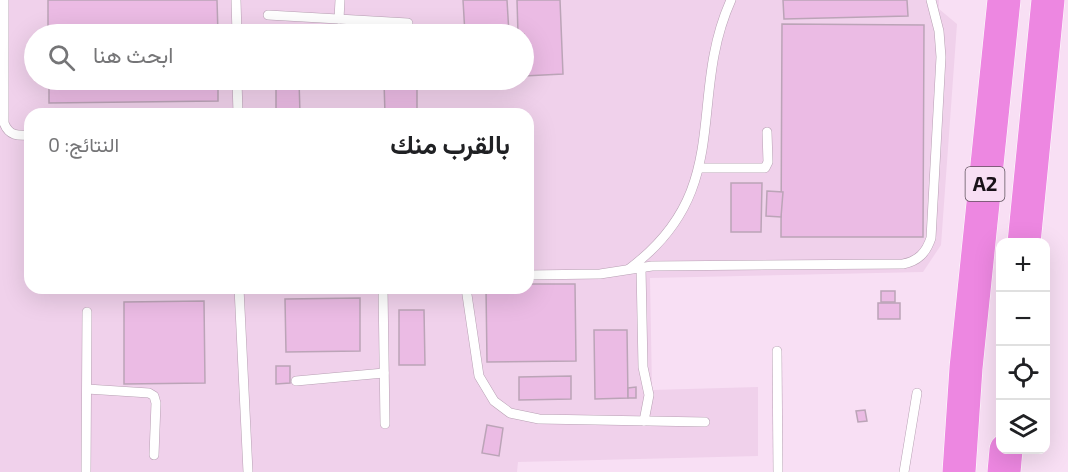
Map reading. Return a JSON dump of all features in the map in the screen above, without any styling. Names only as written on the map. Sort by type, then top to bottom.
[{"type":"highway","name":"A2","points":[[1024,238],[1048,0]]},
{"type":"highway","name":"A2","points":[[959,472],[966,368],[1002,8]]},
{"type":"highway","points":[[1004,472],[1006,454]]},
{"type":"lane","points":[[4,0],[4,123],[6,129],[16,135],[24,135]]},
{"type":"lane","points":[[236,0],[237,24]]},
{"type":"lane","points":[[339,19],[340,0]]},
{"type":"lane","points":[[629,269],[645,258],[673,226],[693,188],[700,168],[718,31],[730,0]]},
{"type":"lane","points":[[534,275],[600,274],[641,268],[903,264],[921,256],[931,238],[940,57],[939,31],[931,0]]},
{"type":"lane","points":[[268,15],[408,23]]},
{"type":"lane","points":[[237,90],[238,108]]},
{"type":"lane","points":[[700,168],[765,168],[768,162],[766,132]]},
{"type":"lane","points":[[641,268],[643,368],[649,395],[645,421]]},
{"type":"lane","points":[[239,294],[248,472]]},
{"type":"lane","points":[[383,294],[385,424]]},
{"type":"lane","points":[[467,294],[479,376],[488,394],[502,408],[529,418],[705,422]]},
{"type":"lane","points":[[86,472],[87,312]]},
{"type":"lane","points":[[777,351],[778,472]]},
{"type":"lane","points":[[296,381],[384,373]]},
{"type":"lane","points":[[87,389],[149,393],[154,396],[156,403],[154,456]]},
{"type":"lane","points":[[904,472],[916,393]]},
{"type":"shaded area","points":[[0,0],[939,0],[939,9],[957,24],[941,245],[923,272],[650,278],[652,390],[758,387],[758,456],[518,462],[517,472],[0,472]]},
{"type":"building","points":[[48,0],[217,0],[218,24],[48,24]]},
{"type":"building","points":[[463,0],[507,0],[508,24],[464,24]]},
{"type":"building","points":[[517,0],[560,0],[563,74],[534,75],[534,24],[518,24]]},
{"type":"building","points":[[783,0],[907,0],[908,16],[784,19]]},
{"type":"building","points":[[782,24],[924,25],[923,237],[781,237]]},
{"type":"building","points":[[49,90],[218,90],[218,101],[49,103]]},
{"type":"building","points":[[276,90],[299,90],[300,108],[276,108]]},
{"type":"building","points":[[384,90],[417,90],[417,108],[385,108]]},
{"type":"building","points":[[731,183],[762,183],[761,232],[731,232]]},
{"type":"building","points":[[767,191],[783,192],[781,217],[766,216]]},
{"type":"building","points":[[534,284],[575,284],[576,361],[487,362],[486,294],[534,294]]},
{"type":"building","points":[[881,291],[895,291],[895,302],[881,302]]},
{"type":"building","points":[[360,298],[360,351],[286,352],[285,299]]},
{"type":"building","points":[[204,301],[205,383],[124,384],[124,302]]},
{"type":"building","points":[[878,303],[900,303],[900,319],[878,319]]},
{"type":"building","points":[[399,310],[424,310],[425,365],[399,365]]},
{"type":"building","points":[[594,330],[627,330],[628,398],[595,399]]},
{"type":"building","points":[[276,366],[290,366],[290,383],[276,384]]},
{"type":"building","points":[[571,376],[571,399],[519,400],[519,377]]},
{"type":"building","points":[[636,387],[636,398],[628,398],[628,388]]},
{"type":"building","points":[[865,410],[867,421],[858,422],[856,411]]},
{"type":"building","points":[[487,425],[503,428],[499,456],[482,453]]}]
